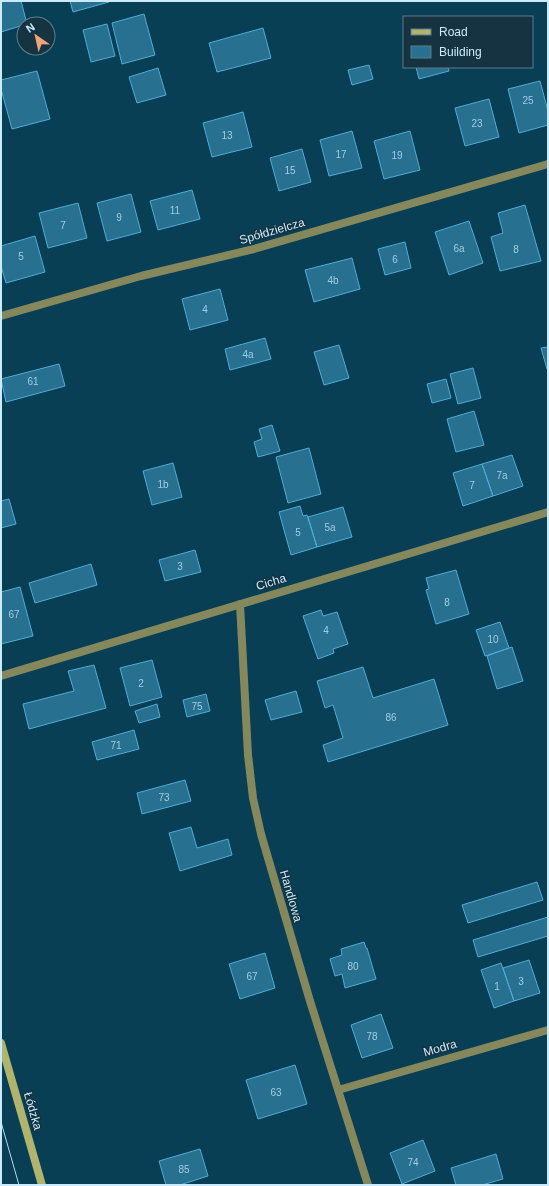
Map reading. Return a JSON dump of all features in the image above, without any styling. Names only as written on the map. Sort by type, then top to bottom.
[{"type":"main road","name":"Łódzka","points":[[1,1043],[42,1185]]},
{"type":"street","name":"Spółdzielcza","points":[[1,316],[141,276],[254,250],[548,164]]},
{"type":"street","name":"Cicha","points":[[1,676],[548,512]]},
{"type":"street","name":"Handlowa","points":[[240,604],[248,755],[253,798],[263,841],[310,1002],[368,1185]]},
{"type":"street","name":"Modra","points":[[338,1090],[548,1030]]},
{"type":"building","points":[[1,1],[21,1],[25,16],[16,16],[16,27],[1,32]]},
{"type":"building","points":[[70,1],[109,1],[109,2],[73,12]]},
{"type":"building","points":[[144,14],[155,55],[122,64],[112,23]]},
{"type":"building","points":[[107,24],[115,56],[91,62],[83,30]]},
{"type":"building","points":[[263,28],[271,58],[217,72],[209,43]]},
{"type":"building","points":[[369,65],[373,79],[352,85],[348,70]]},
{"type":"building","points":[[158,68],[166,95],[137,103],[129,77]]},
{"type":"building","points":[[416,68],[448,68],[449,71],[419,79]]},
{"type":"building","points":[[37,71],[50,119],[12,129],[1,89],[1,80]]},
{"type":"building","points":[[540,81],[548,111],[548,125],[519,133],[508,89]]},
{"type":"building","points":[[489,99],[499,137],[465,146],[455,108]]},
{"type":"building","points":[[243,112],[252,147],[212,157],[203,123]]},
{"type":"building","points":[[352,131],[362,168],[329,176],[320,140]]},
{"type":"building","points":[[410,131],[420,170],[384,179],[374,141]]},
{"type":"building","points":[[302,149],[311,182],[279,191],[270,158]]},
{"type":"building","points":[[192,190],[200,219],[158,230],[150,201]]},
{"type":"building","points":[[131,194],[141,232],[107,241],[97,203]]},
{"type":"building","points":[[78,203],[87,238],[48,248],[39,213]]},
{"type":"building","points":[[525,205],[541,261],[500,271],[491,237],[503,233],[498,213]]},
{"type":"building","points":[[469,221],[483,263],[449,275],[435,232]]},
{"type":"building","points":[[35,236],[45,272],[6,283],[1,266],[1,246]]},
{"type":"building","points":[[405,242],[411,268],[385,275],[378,249]]},
{"type":"building","points":[[352,258],[360,289],[314,302],[305,270]]},
{"type":"building","points":[[220,289],[228,320],[190,330],[182,299]]},
{"type":"building","points":[[265,338],[271,359],[230,370],[225,349]]},
{"type":"building","points":[[339,345],[349,378],[324,385],[314,352]]},
{"type":"building","points":[[548,347],[548,369],[547,369],[541,348]]},
{"type":"building","points":[[59,364],[65,386],[6,402],[1,379]]},
{"type":"building","points":[[473,368],[481,398],[458,404],[450,374]]},
{"type":"building","points":[[446,379],[451,398],[432,403],[427,384]]},
{"type":"building","points":[[474,411],[484,445],[456,452],[447,419]]},
{"type":"building","points":[[272,425],[280,451],[258,457],[254,442],[262,439],[259,429]]},
{"type":"building","points":[[309,448],[321,494],[288,503],[276,457]]},
{"type":"building","points":[[512,455],[523,486],[493,496],[482,464]]},
{"type":"building","points":[[173,463],[182,497],[152,505],[143,471]]},
{"type":"building","points":[[482,464],[493,496],[463,506],[453,473]]},
{"type":"building","points":[[9,499],[16,524],[1,528],[1,501]]},
{"type":"building","points":[[300,506],[303,516],[307,515],[317,547],[291,555],[279,512]]},
{"type":"building","points":[[343,507],[352,537],[317,547],[308,517]]},
{"type":"building","points":[[195,550],[201,572],[165,581],[159,560]]},
{"type":"building","points":[[91,564],[97,585],[35,603],[29,583]]},
{"type":"building","points":[[456,570],[469,614],[436,624],[426,590],[429,589],[426,578]]},
{"type":"building","points":[[20,587],[33,636],[1,644],[1,592]]},
{"type":"building","points":[[321,610],[323,616],[337,612],[348,644],[333,649],[334,653],[318,659],[303,616]]},
{"type":"building","points":[[500,622],[509,648],[485,656],[476,630]]},
{"type":"building","points":[[512,647],[523,681],[497,689],[487,656]]},
{"type":"building","points":[[152,660],[162,697],[130,706],[120,668]]},
{"type":"building","points":[[94,665],[106,708],[29,729],[23,704],[74,691],[68,671]]},
{"type":"building","points":[[363,667],[373,698],[434,679],[448,725],[328,762],[323,745],[343,738],[333,705],[325,708],[317,681]]},
{"type":"building","points":[[296,691],[302,712],[271,720],[265,700]]},
{"type":"building","points":[[206,694],[210,711],[187,717],[183,700]]},
{"type":"building","points":[[157,704],[160,717],[139,723],[135,711]]},
{"type":"building","points":[[134,730],[139,749],[97,760],[92,742]]},
{"type":"building","points":[[185,780],[191,801],[142,814],[137,793]]},
{"type":"building","points":[[191,827],[197,848],[228,839],[232,855],[180,871],[169,833]]},
{"type":"building","points":[[537,882],[543,900],[468,923],[462,905]]},
{"type":"building","points":[[548,917],[548,936],[478,957],[473,940]]},
{"type":"building","points":[[364,942],[376,979],[345,988],[342,974],[335,976],[330,959],[342,955],[341,949]]},
{"type":"building","points":[[265,953],[275,988],[240,999],[229,964]]},
{"type":"building","points":[[529,960],[540,993],[514,1001],[503,968]]},
{"type":"building","points":[[501,963],[514,1001],[494,1008],[481,970]]},
{"type":"building","points":[[381,1014],[393,1048],[362,1058],[351,1025]]},
{"type":"building","points":[[295,1065],[307,1104],[258,1119],[246,1080]]},
{"type":"building","points":[[423,1140],[435,1171],[402,1184],[390,1153]]},
{"type":"building","points":[[200,1149],[208,1176],[180,1185],[166,1185],[159,1161]]},
{"type":"building","points":[[496,1154],[503,1179],[482,1185],[456,1185],[451,1168]]},
{"type":"tram line","points":[[1,1122],[19,1185]]}]
